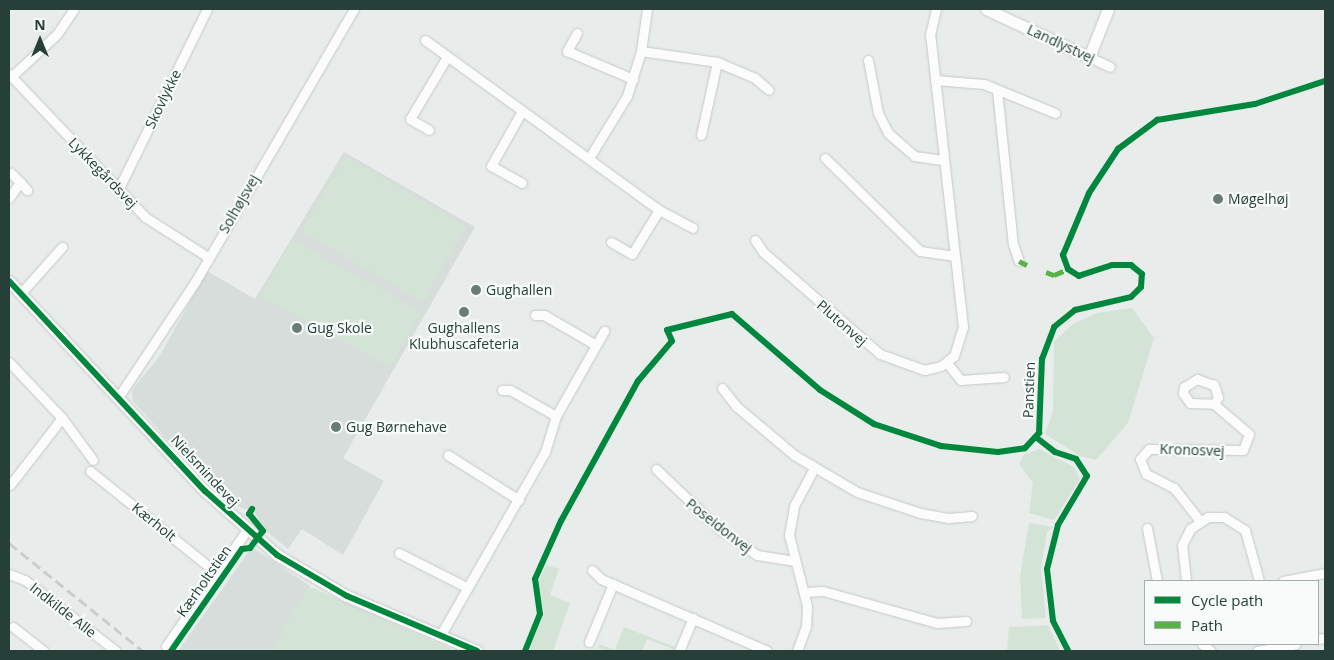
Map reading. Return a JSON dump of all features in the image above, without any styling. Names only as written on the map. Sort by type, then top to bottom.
[{"type":"street","points":[[10,76],[57,34],[74,9]]},
{"type":"street","name":"Skovlykke","points":[[118,190],[207,9]]},
{"type":"street","name":"Solhøjsvej","points":[[119,396],[208,257],[354,9]]},
{"type":"street","points":[[589,158],[620,109],[633,79],[641,51],[647,9]]},
{"type":"street","points":[[936,9],[930,24],[963,327],[958,348],[947,363],[962,380],[1004,377]]},
{"type":"street","name":"Landlystvej","points":[[986,9],[1110,68]]},
{"type":"street","points":[[1089,57],[1108,9]]},
{"type":"street","points":[[578,33],[567,51],[633,79]]},
{"type":"street","points":[[425,40],[659,210],[693,228]]},
{"type":"street","points":[[641,51],[717,62],[756,78],[769,90]]},
{"type":"street","points":[[429,130],[410,119],[447,57]]},
{"type":"street","points":[[868,60],[878,113],[888,133],[914,156],[944,160]]},
{"type":"street","points":[[701,135],[717,62]]},
{"type":"street","name":"Lykkegårdsvej","points":[[10,76],[118,190],[155,224],[208,257]]},
{"type":"street","points":[[935,80],[966,80],[1055,113]]},
{"type":"street","points":[[996,90],[1013,244],[1019,262]]},
{"type":"street","points":[[522,111],[491,166],[522,184]]},
{"type":"street","points":[[825,158],[920,251],[954,256]]},
{"type":"street","points":[[11,173],[27,190]]},
{"type":"street","points":[[9,198],[20,182]]},
{"type":"street","points":[[611,242],[632,254],[659,210]]},
{"type":"street","name":"Plutonvej","points":[[755,240],[763,252],[880,354],[915,369],[933,370],[947,363]]},
{"type":"street","points":[[21,293],[62,246]]},
{"type":"street","name":"Nielsmindevej","points":[[10,284],[21,293],[119,396],[205,491],[247,530],[320,582],[477,651]]},
{"type":"street","points":[[535,315],[544,315],[596,345]]},
{"type":"street","points":[[440,636],[545,452],[556,416],[604,331]]},
{"type":"street","points":[[9,362],[62,418],[93,460]]},
{"type":"street","points":[[722,388],[765,432],[814,468],[890,504],[948,518],[972,516]]},
{"type":"street","points":[[502,390],[510,390],[556,416]]},
{"type":"street","name":"Kronosvej","points":[[1200,521],[1174,488],[1146,474],[1140,460],[1149,449],[1243,450],[1249,434],[1214,404]]},
{"type":"street","points":[[10,485],[62,418]]},
{"type":"street","points":[[448,455],[519,500]]},
{"type":"street","points":[[797,651],[806,626],[805,592],[794,561],[791,520],[814,468]]},
{"type":"street","name":"Poseidonvej","points":[[656,469],[710,522],[757,555],[794,561]]},
{"type":"street","name":"Kærholt","points":[[90,471],[218,573]]},
{"type":"street","points":[[1186,580],[1182,545],[1200,521],[1224,517],[1244,530],[1259,580]]},
{"type":"street","points":[[1147,528],[1157,580]]},
{"type":"street","points":[[166,646],[247,530]]},
{"type":"street","points":[[399,553],[468,588]]},
{"type":"street","points":[[592,570],[613,584],[767,651]]},
{"type":"street","points":[[1288,580],[1325,573]]},
{"type":"street","name":"Indkilde Alle","points":[[9,574],[25,580],[116,651]]},
{"type":"street","points":[[589,642],[613,584]]},
{"type":"street","points":[[805,592],[823,591],[937,622],[966,622]]},
{"type":"street","points":[[679,651],[693,618]]},
{"type":"street","points":[[13,627],[44,651]]},
{"type":"street","points":[[1258,651],[1290,645]]},
{"type":"shaded area","name":"Gug Skole","points":[[344,152],[475,227],[343,458],[384,481],[343,555],[302,529],[288,549],[265,530],[255,513],[231,503],[189,463],[133,401],[132,390],[159,357],[207,271],[255,299]]},
{"type":"shaded area","points":[[252,547],[310,586],[274,651],[178,651]]},
{"type":"green space","points":[[345,156],[466,226],[423,301],[302,231]]},
{"type":"green space","points":[[292,240],[421,312],[390,368],[261,296]]},
{"type":"green space","points":[[1132,308],[1154,338],[1128,423],[1096,460],[1080,456],[1045,434],[1053,411],[1054,342],[1073,324],[1097,313]]},
{"type":"green space","points":[[1039,449],[1074,467],[1080,479],[1054,520],[1029,513],[1033,483],[1019,464],[1024,455]]},
{"type":"green space","points":[[1029,523],[1054,527],[1047,532],[1041,569],[1046,618],[1022,619],[1020,576]]},
{"type":"green space","points":[[546,565],[559,569],[550,595],[570,603],[553,651],[529,651],[544,613],[538,584]]},
{"type":"green space","points":[[308,588],[313,588],[456,651],[271,651]]},
{"type":"green space","points":[[1048,625],[1060,651],[1007,651],[1009,627]]},
{"type":"green space","points":[[624,627],[675,647],[675,650],[647,639],[642,651],[606,651],[598,648],[599,644],[615,650]]},
{"type":"railway","points":[[9,543],[143,651]]},
{"type":"marked path","points":[[1019,261],[1027,265]]},
{"type":"marked path","points":[[1046,272],[1054,275],[1068,269]]},
{"type":"cycle path","name":"Panstien","points":[[525,651],[540,614],[535,579],[561,521],[638,381],[672,341],[667,330],[732,314],[820,390],[874,424],[941,446],[998,452],[1025,448],[1039,433],[1042,359],[1054,327],[1075,310],[1131,297],[1141,287],[1142,274],[1131,265],[1112,265],[1079,276],[1068,269],[1063,255],[1089,193],[1118,149],[1157,120],[1255,104],[1325,81]]},
{"type":"cycle path","points":[[9,281],[205,491],[277,555],[347,596],[477,651]]},
{"type":"cycle path","points":[[1037,438],[1055,452],[1076,459],[1087,476],[1058,525],[1047,569],[1053,621],[1068,651]]},
{"type":"cycle path","name":"Kærholtstien","points":[[171,651],[242,549],[250,548],[263,531],[249,514],[252,509]]},
{"type":"place","name":"Møgelhøj","points":[[1218,199]]},
{"type":"place","name":"Gughallen","points":[[476,290]]},
{"type":"place","name":"Gughallens Klubhuscafeteria","points":[[464,312]]},
{"type":"place","name":"Gug Skole","points":[[297,328]]},
{"type":"place","name":"Gug Børnehave","points":[[336,427]]}]
